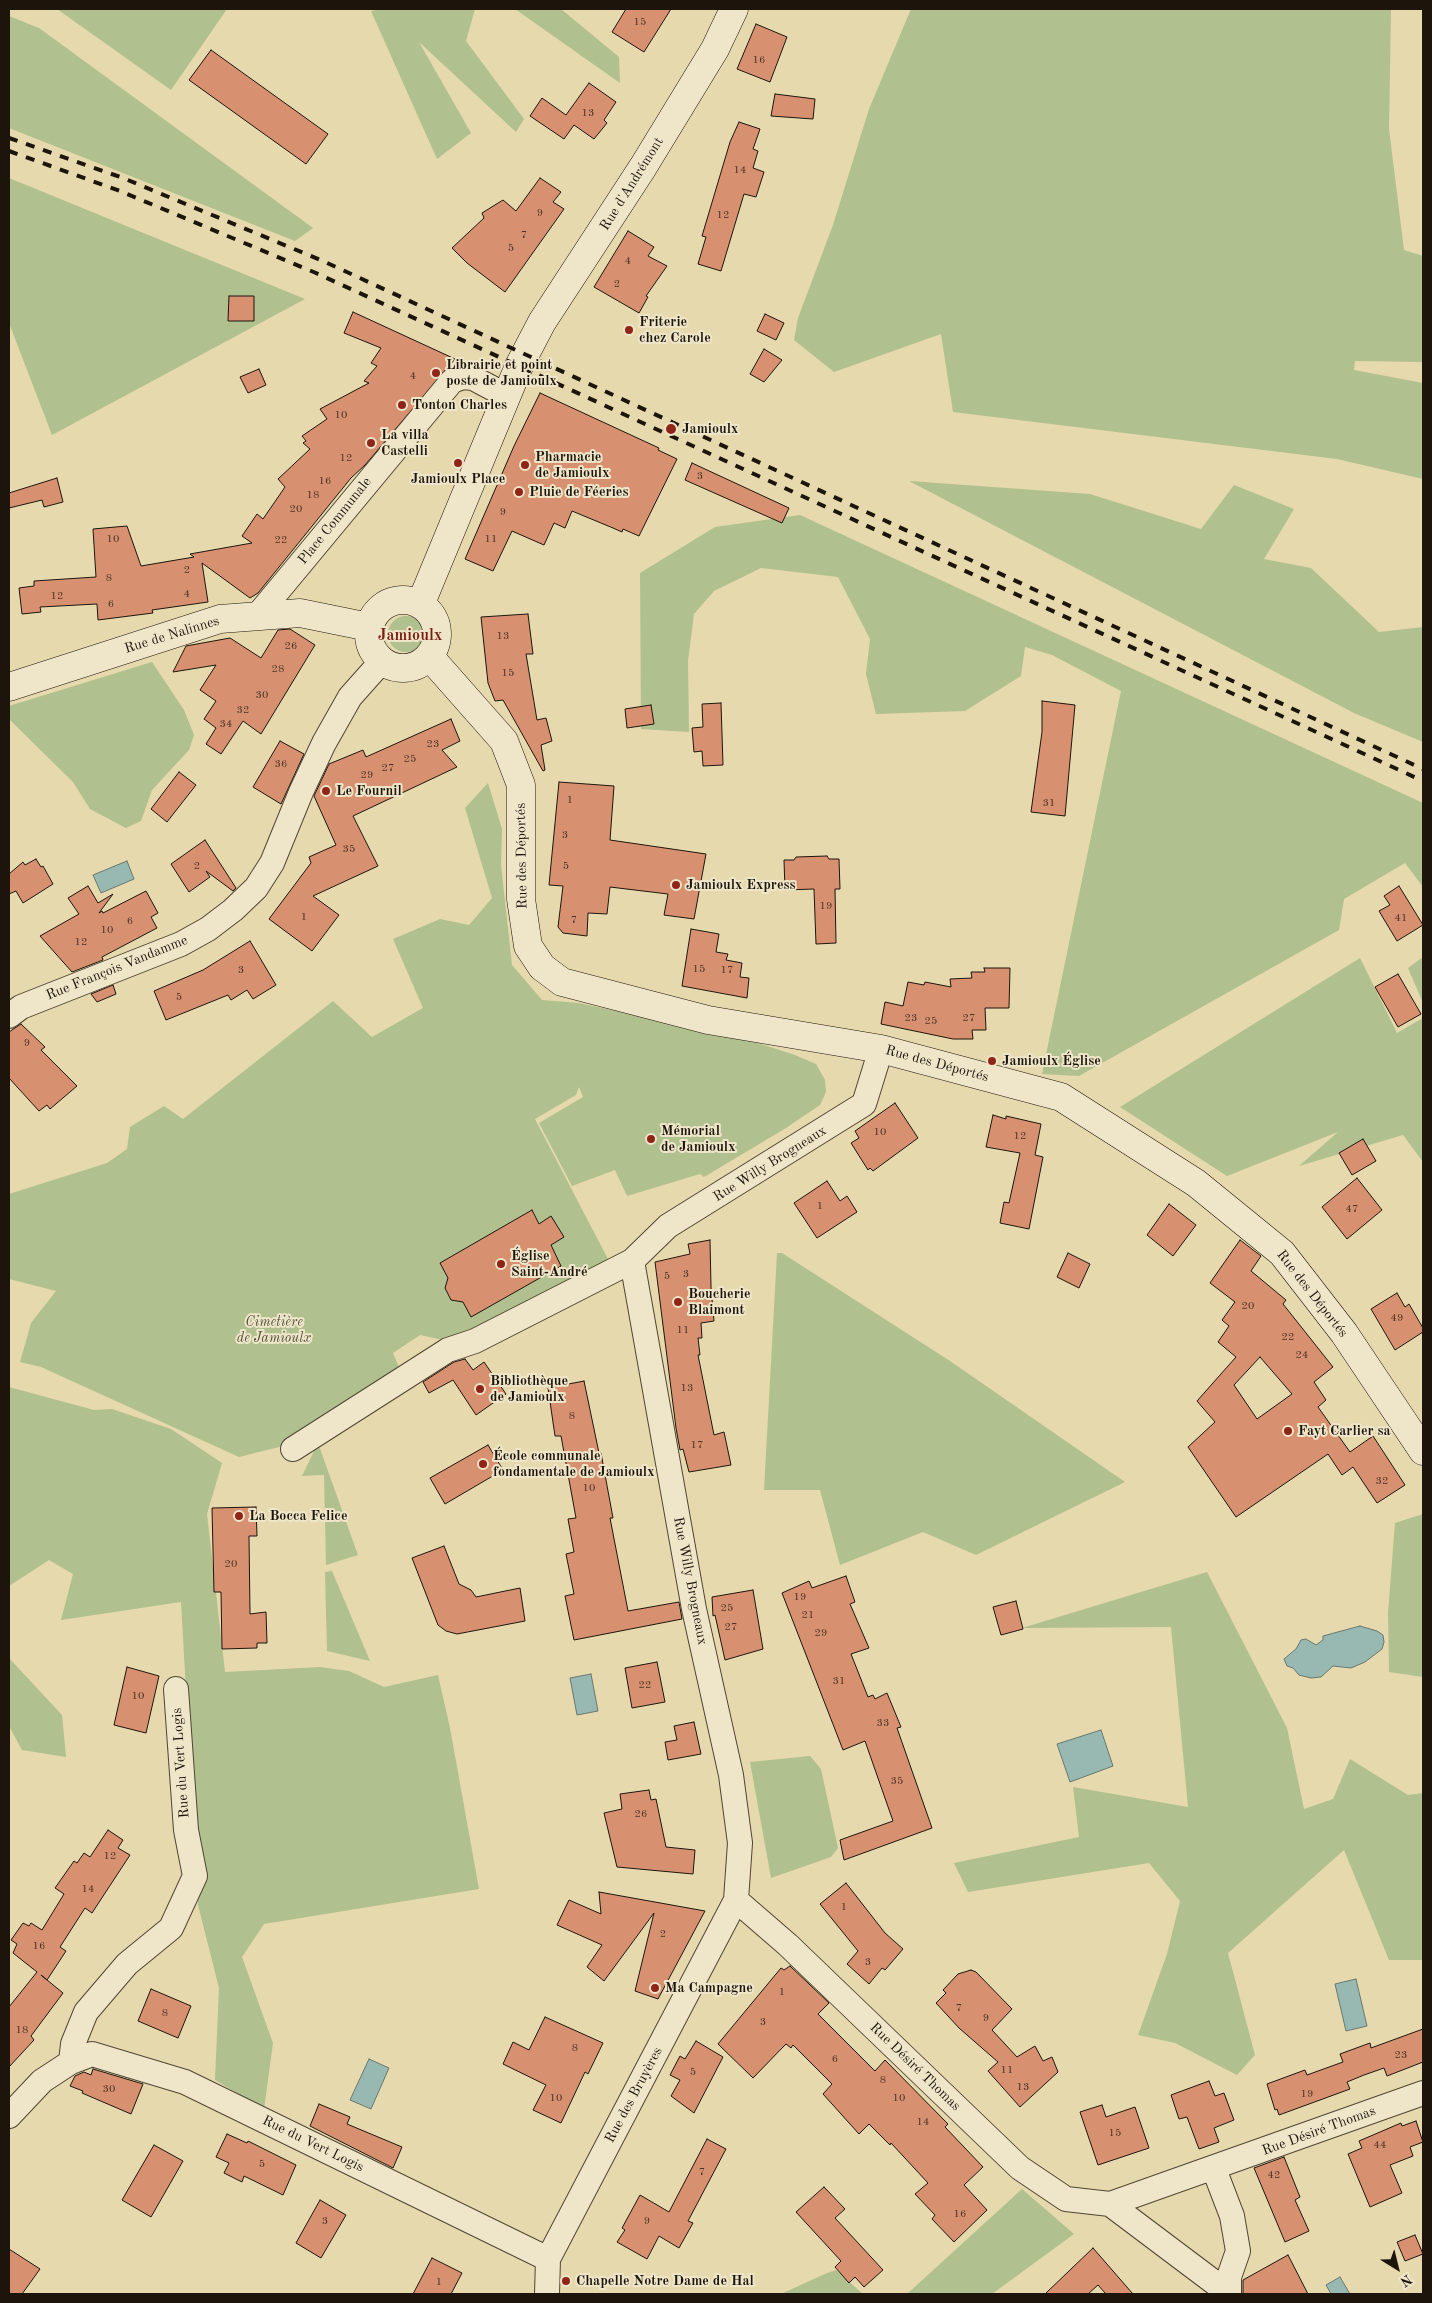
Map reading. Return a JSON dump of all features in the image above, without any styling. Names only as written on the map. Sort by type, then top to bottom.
[{"type":"street","name":"Rue d'Andrémont","points":[[507,396],[542,322],[643,168],[710,57],[734,9]]},
{"type":"street","name":"Place Communale","points":[[257,616],[452,381],[463,377],[473,378],[507,396]]},
{"type":"street","points":[[421,603],[507,396]]},
{"type":"street","points":[[407,599],[421,603],[434,616],[438,635],[434,650],[424,663],[403,669],[382,661],[370,645],[369,627],[376,612],[391,601],[407,599]]},
{"type":"street","name":"Rue de Nalinnes","points":[[9,687],[220,619],[300,613],[369,627]]},
{"type":"street","name":"Rue des Déportés","points":[[429,656],[504,741],[521,785],[521,899],[528,946],[542,967],[562,982],[708,1020],[881,1049],[1061,1097],[1196,1183],[1282,1253],[1344,1333],[1423,1451]]},
{"type":"street","name":"Rue François Vandamme","points":[[9,1016],[21,1007],[181,944],[208,929],[233,910],[256,888],[272,863],[301,792],[324,743],[350,697],[382,661]]},
{"type":"street","name":"Rue Willy Brogneaux","points":[[293,1449],[448,1350],[475,1341],[632,1261],[668,1226],[864,1104],[881,1049]]},
{"type":"street","name":"Rue Willy Brogneaux","points":[[632,1261],[694,1609],[731,1775],[740,1843],[736,1900]]},
{"type":"street","name":"Rue du Vert Logis","points":[[71,2062],[72,2044],[86,2012],[127,1964],[171,1928],[195,1876],[186,1830],[176,1689]]},
{"type":"street","name":"Rue Désiré Thomas","points":[[736,1900],[788,1945],[1020,2168],[1066,2199],[1110,2204],[1423,2093]]},
{"type":"street","name":"Rue des Bruyères","points":[[547,2294],[548,2259],[736,1900]]},
{"type":"street","name":"Rue du Vert Logis","points":[[9,2116],[42,2081],[71,2062],[92,2054],[185,2082],[548,2259]]},
{"type":"street","points":[[1214,2168],[1232,2216],[1238,2251],[1229,2277],[1228,2293]]},
{"type":"street","points":[[1110,2204],[1228,2293]]},
{"type":"green space","points":[[57,9],[227,9],[171,90]]},
{"type":"green space","points":[[382,9],[475,9],[466,41],[524,119],[516,132],[419,42],[471,133],[437,159],[371,11]]},
{"type":"green space","points":[[515,9],[561,9],[619,57],[620,83]]},
{"type":"green space","points":[[911,9],[1391,9],[1389,129],[1404,250],[1423,256],[1423,362],[1355,361],[1354,370],[1423,383],[1423,479],[1337,459],[953,412],[941,334],[834,372],[794,340],[798,318],[833,225],[869,109]]},
{"type":"green space","points":[[9,16],[39,28],[313,228],[295,241],[9,128]]},
{"type":"green space","points":[[9,178],[305,299],[52,435],[9,323]]},
{"type":"green space","points":[[909,481],[1090,494],[1201,529],[1234,485],[1294,509],[1264,559],[1311,568],[1379,632],[1423,627],[1423,742],[1354,713]]},
{"type":"green space","points":[[800,515],[1423,803],[1423,887],[1405,863],[1344,899],[1339,930],[1079,1076],[1042,1074],[1121,691],[1052,655],[1025,647],[1021,676],[965,711],[876,714],[866,674],[870,639],[838,577],[761,568],[714,591],[694,614],[688,661],[689,732],[641,729],[640,573],[715,527]]},
{"type":"green space","points":[[406,616],[413,617],[419,621],[423,627],[423,641],[419,647],[413,651],[406,652],[399,651],[393,647],[389,641],[388,634],[389,627],[393,621],[399,617]]},
{"type":"green space","points":[[152,662],[184,710],[194,735],[189,750],[152,790],[141,821],[126,828],[90,809],[73,782],[9,719],[9,706]]},
{"type":"green space","name":"Cimetière de Jamioulx","points":[[488,783],[502,829],[501,865],[512,965],[542,1000],[579,1003],[739,1037],[795,1055],[816,1064],[825,1080],[826,1092],[820,1105],[786,1128],[704,1177],[700,1174],[627,1196],[615,1170],[572,1186],[539,1123],[583,1097],[579,1087],[576,1095],[535,1119],[609,1261],[469,1338],[443,1340],[420,1335],[393,1353],[401,1372],[287,1445],[239,1457],[41,1367],[20,1362],[31,1323],[56,1291],[9,1279],[9,1194],[107,1163],[127,1149],[130,1127],[164,1106],[183,1119],[333,1001],[372,1037],[423,1008],[393,939],[440,919],[469,925],[492,898],[465,808]]},
{"type":"green space","points":[[1423,957],[1423,1003],[1408,968]]},
{"type":"green space","points":[[1360,958],[1397,1033],[1423,1018],[1423,1162],[1403,1135],[1299,1166],[1338,1132],[1227,1176],[1120,1107]]},
{"type":"green space","points":[[777,1253],[782,1253],[950,1361],[1125,1482],[976,1555],[923,1532],[840,1565],[820,1490],[764,1490]]},
{"type":"green space","points":[[9,1387],[94,1410],[112,1409],[171,1429],[222,1463],[207,1514],[225,1672],[320,1667],[349,1671],[384,1687],[438,1675],[450,1728],[479,1889],[264,1924],[242,1957],[273,2043],[264,2109],[215,2080],[219,1988],[198,1905],[181,1602],[61,1620],[73,1574],[49,1560],[9,1586]]},
{"type":"green space","points":[[318,1443],[358,1555],[326,1565],[324,1475],[302,1476]]},
{"type":"green space","points":[[1423,1514],[1423,1677],[1389,1672],[1388,1613],[1395,1523]]},
{"type":"green space","points":[[332,1571],[370,1661],[327,1651],[325,1572]]},
{"type":"green space","points":[[1207,1572],[1287,1728],[1304,1809],[1333,1799],[1350,1759],[1408,1795],[1423,1793],[1423,1960],[1389,1960],[1344,1850],[1228,1953],[1255,2055],[1237,2075],[1175,2043],[1138,2035],[1167,1954],[1180,1901],[1149,1863],[968,1892],[954,1863],[1079,1837],[1073,1787],[1188,1807],[1171,1627],[1022,1628]]},
{"type":"green space","points":[[9,1658],[62,1715],[66,1757],[22,1750],[9,1726]]},
{"type":"green space","points":[[810,1756],[821,1769],[838,1848],[831,1857],[771,1878],[750,1762]]},
{"type":"green space","points":[[1022,2189],[1074,2234],[992,2294],[907,2294]]},
{"type":"green space","points":[[836,2270],[863,2294],[781,2294],[827,2273]]},
{"type":"water","points":[[127,861],[134,879],[101,893],[93,875]]},
{"type":"water","points":[[1360,1626],[1377,1631],[1383,1635],[1384,1642],[1382,1649],[1365,1662],[1351,1668],[1333,1666],[1321,1677],[1311,1678],[1299,1675],[1293,1668],[1287,1666],[1284,1659],[1296,1649],[1301,1640],[1306,1639],[1316,1645],[1323,1640],[1323,1636]]},
{"type":"water","points":[[591,1674],[598,1711],[577,1715],[570,1678]]},
{"type":"water","points":[[1101,1730],[1113,1766],[1070,1782],[1057,1744]]},
{"type":"water","points":[[1356,1979],[1367,2026],[1346,2031],[1335,1984]]},
{"type":"water","points":[[369,2059],[389,2068],[371,2109],[350,2100]]},
{"type":"water","points":[[1340,2277],[1350,2294],[1331,2294],[1326,2285]]},
{"type":"building","points":[[626,9],[671,9],[644,52],[612,32]]},
{"type":"building","points":[[756,24],[787,37],[770,82],[737,69]]},
{"type":"building","points":[[211,50],[328,134],[306,164],[189,80]]},
{"type":"building","points":[[589,83],[616,102],[604,120],[607,123],[594,139],[574,125],[564,139],[530,116],[542,98],[566,115]]},
{"type":"building","points":[[775,94],[815,99],[813,119],[771,116]]},
{"type":"building","points":[[739,122],[760,129],[753,149],[758,151],[753,168],[764,172],[756,197],[744,194],[721,271],[698,264],[706,237],[702,236],[730,142]]},
{"type":"building","points":[[540,178],[561,192],[553,202],[564,209],[505,292],[467,263],[452,248],[484,218],[482,213],[503,200],[516,211]]},
{"type":"building","points":[[628,231],[654,247],[648,256],[667,266],[646,296],[648,297],[639,313],[594,287]]},
{"type":"building","points":[[229,296],[254,296],[254,321],[228,321]]},
{"type":"building","points":[[353,312],[455,359],[365,465],[351,478],[258,593],[250,598],[202,563],[208,602],[152,610],[153,613],[98,620],[97,604],[40,607],[41,612],[22,614],[19,588],[34,586],[34,581],[96,577],[93,529],[127,526],[141,566],[194,557],[190,554],[252,543],[242,536],[257,514],[263,519],[285,487],[278,479],[310,449],[303,443],[306,441],[302,436],[327,419],[320,409],[369,383],[364,381],[377,366],[371,363],[381,348],[344,333]]},
{"type":"building","points":[[765,314],[784,323],[776,340],[757,331]]},
{"type":"building","points":[[764,349],[782,360],[764,382],[750,374]]},
{"type":"building","points":[[259,369],[266,385],[248,393],[240,377]]},
{"type":"building","points":[[540,393],[659,448],[658,450],[677,459],[639,536],[623,529],[622,532],[572,511],[565,528],[554,523],[544,545],[512,531],[493,571],[465,559],[514,446]]},
{"type":"building","points":[[692,463],[789,508],[782,523],[685,480]]},
{"type":"building","points":[[57,478],[63,502],[44,507],[42,500],[9,508],[9,493]]},
{"type":"building","points":[[528,614],[533,654],[526,654],[537,720],[546,718],[552,741],[541,745],[545,770],[543,771],[503,700],[495,701],[488,683],[481,617]]},
{"type":"building","points":[[290,629],[315,645],[261,734],[243,721],[221,754],[206,744],[216,728],[204,719],[216,701],[200,690],[216,665],[173,672],[186,646],[230,638],[261,658],[278,630]]},
{"type":"building","points":[[1042,701],[1075,705],[1065,816],[1031,812],[1042,732]]},
{"type":"building","points":[[721,703],[723,765],[703,766],[702,751],[694,752],[692,728],[703,727],[702,704]]},
{"type":"building","points":[[651,705],[654,724],[627,728],[625,709]]},
{"type":"building","points":[[451,719],[460,741],[442,750],[457,767],[353,816],[378,866],[313,896],[339,915],[312,951],[269,919],[311,863],[309,857],[336,845],[314,796],[329,764],[363,750],[366,757]]},
{"type":"building","points":[[280,741],[304,754],[281,804],[253,787]]},
{"type":"building","points":[[179,772],[196,785],[167,822],[151,809]]},
{"type":"building","points":[[559,782],[614,786],[610,840],[706,854],[694,919],[664,915],[668,894],[610,887],[607,914],[588,913],[587,936],[563,933],[558,927],[563,886],[549,885]]},
{"type":"building","points":[[205,840],[236,888],[233,891],[206,871],[210,877],[189,892],[171,864]]},
{"type":"building","points":[[827,856],[829,859],[839,859],[840,889],[835,889],[836,943],[816,944],[814,889],[785,890],[784,860],[794,860],[796,857]]},
{"type":"building","points":[[36,859],[41,867],[43,866],[53,884],[23,903],[16,891],[9,894],[9,874],[23,862],[25,865]]},
{"type":"building","points":[[88,886],[98,903],[113,894],[99,913],[102,911],[103,913],[146,891],[158,913],[151,917],[157,928],[102,957],[103,960],[72,972],[40,936],[79,914],[68,898]]},
{"type":"building","points":[[1399,886],[1423,925],[1397,941],[1379,911],[1390,905],[1384,896]]},
{"type":"building","points":[[691,929],[719,934],[716,952],[728,954],[726,960],[742,963],[740,977],[749,978],[747,998],[682,986]]},
{"type":"building","points":[[250,941],[276,985],[253,999],[247,990],[231,1000],[228,995],[166,1020],[154,991],[203,970]]},
{"type":"building","points":[[984,968],[1010,968],[1009,1008],[985,1008],[986,1030],[972,1030],[973,1039],[953,1039],[881,1024],[885,1002],[903,1006],[908,982],[924,985],[925,982],[951,987],[950,979],[972,978],[971,972],[985,972]]},
{"type":"building","points":[[1398,974],[1421,1014],[1398,1027],[1375,987]]},
{"type":"building","points":[[113,985],[116,994],[97,1002],[91,994]]},
{"type":"building","points":[[21,1024],[45,1047],[41,1050],[77,1086],[50,1109],[47,1105],[39,1111],[9,1078],[9,1032]]},
{"type":"building","points":[[895,1103],[918,1138],[873,1171],[870,1168],[868,1170],[851,1143],[859,1138],[855,1131]]},
{"type":"building","points":[[993,1115],[1006,1119],[1006,1116],[1041,1124],[1035,1155],[1043,1157],[1029,1229],[1000,1223],[1004,1202],[1009,1203],[1020,1153],[986,1147]]},
{"type":"building","points":[[1363,1139],[1376,1161],[1352,1175],[1339,1153]]},
{"type":"building","points":[[1357,1178],[1382,1210],[1347,1239],[1322,1207]]},
{"type":"building","points":[[827,1181],[840,1201],[847,1196],[857,1212],[817,1238],[794,1203]]},
{"type":"building","points":[[1169,1204],[1196,1225],[1173,1256],[1147,1235]]},
{"type":"building","name":"Église Saint-André","points":[[532,1210],[539,1224],[551,1216],[564,1237],[551,1245],[561,1266],[471,1317],[463,1302],[451,1300],[445,1288],[448,1278],[440,1263]]},
{"type":"building","points":[[710,1240],[714,1321],[701,1323],[702,1338],[698,1338],[700,1355],[698,1355],[714,1435],[724,1432],[731,1465],[689,1472],[683,1449],[680,1450],[676,1428],[655,1262],[690,1254],[688,1244]]},
{"type":"building","points":[[1240,1240],[1261,1256],[1251,1271],[1286,1300],[1283,1304],[1333,1367],[1314,1382],[1326,1400],[1318,1407],[1350,1452],[1373,1436],[1405,1485],[1377,1503],[1353,1467],[1342,1475],[1328,1454],[1236,1517],[1188,1447],[1215,1422],[1197,1401],[1236,1357],[1218,1342],[1229,1326],[1222,1320],[1235,1302],[1210,1283]],"holes":[[[1260,1357],[1292,1394],[1257,1419],[1234,1385]]]},
{"type":"building","points":[[1068,1253],[1090,1264],[1079,1288],[1057,1277]]},
{"type":"building","points":[[1397,1293],[1405,1307],[1409,1304],[1423,1328],[1423,1332],[1395,1350],[1371,1309]]},
{"type":"building","name":"Bibliothèque de Jamioulx","points":[[465,1359],[473,1370],[484,1362],[506,1394],[476,1415],[453,1380],[429,1393],[423,1382],[454,1362]]},
{"type":"building","points":[[584,1381],[599,1453],[601,1453],[613,1518],[610,1518],[628,1611],[679,1602],[682,1619],[574,1640],[565,1596],[574,1594],[566,1554],[574,1552],[568,1519],[576,1518],[561,1436],[555,1436],[548,1388]]},
{"type":"building","points":[[488,1445],[503,1470],[445,1504],[430,1478]]},
{"type":"building","points":[[256,1507],[257,1536],[249,1536],[250,1614],[266,1612],[267,1643],[257,1643],[257,1648],[222,1649],[221,1592],[214,1592],[212,1508]]},
{"type":"building","points":[[444,1546],[459,1584],[471,1590],[476,1597],[520,1588],[525,1621],[457,1634],[446,1631],[438,1625],[412,1558]]},
{"type":"building","points":[[846,1576],[855,1602],[850,1604],[869,1648],[851,1654],[868,1697],[873,1695],[875,1699],[887,1693],[901,1727],[897,1728],[932,1828],[844,1860],[840,1840],[893,1821],[865,1741],[843,1750],[782,1593],[809,1581],[812,1588]]},
{"type":"building","points":[[753,1590],[763,1649],[725,1660],[715,1615],[713,1616],[712,1597]]},
{"type":"building","points":[[1016,1601],[1023,1629],[1001,1635],[993,1607]]},
{"type":"building","points":[[657,1662],[665,1702],[632,1708],[625,1668]]},
{"type":"building","points":[[127,1667],[159,1676],[146,1733],[114,1725]]},
{"type":"building","points":[[694,1722],[701,1754],[668,1760],[665,1742],[677,1740],[674,1726]]},
{"type":"building","points":[[649,1790],[651,1800],[656,1799],[666,1847],[695,1850],[693,1874],[617,1867],[604,1813],[622,1809],[620,1794]]},
{"type":"building","points":[[108,1830],[123,1840],[118,1848],[130,1855],[92,1913],[85,1908],[60,1947],[66,1951],[47,1980],[63,1993],[31,2036],[34,2040],[9,2067],[9,2007],[37,1972],[13,1953],[17,1944],[11,1940],[23,1923],[29,1926],[31,1923],[42,1930],[64,1894],[55,1888],[74,1861],[77,1863],[84,1853],[90,1857]]},
{"type":"building","points":[[846,1883],[885,1933],[903,1949],[885,1970],[882,1968],[869,1984],[847,1964],[858,1951],[820,1904]]},
{"type":"building","points":[[599,1892],[705,1911],[658,1999],[635,1991],[654,1913],[604,1981],[587,1967],[602,1945],[557,1925],[569,1900],[601,1914]]},
{"type":"building","points":[[790,1966],[829,2003],[818,2014],[875,2071],[885,2060],[948,2124],[945,2127],[983,2167],[964,2185],[987,2210],[954,2242],[932,2219],[935,2215],[915,2194],[928,2183],[891,2143],[890,2145],[869,2124],[859,2134],[823,2094],[832,2084],[793,2045],[791,2048],[786,2044],[753,2078],[718,2044],[781,1968],[784,1970]]},
{"type":"building","points":[[971,1970],[976,1972],[1012,2009],[992,2030],[1017,2057],[1035,2046],[1043,2061],[1052,2057],[1058,2072],[1020,2107],[988,2071],[998,2062],[959,2028],[936,2003],[946,1993],[943,1990],[958,1974]]},
{"type":"building","points":[[151,1989],[191,2006],[178,2038],[138,2021]]},
{"type":"building","points":[[545,2017],[603,2043],[588,2074],[585,2072],[561,2123],[533,2110],[546,2085],[503,2064],[513,2042],[529,2050]]},
{"type":"building","points":[[1423,2029],[1423,2062],[1387,2076],[1384,2068],[1347,2082],[1350,2089],[1279,2115],[1277,2109],[1275,2110],[1267,2084],[1305,2070],[1307,2075],[1343,2062],[1340,2054],[1370,2043],[1371,2048]]},
{"type":"building","points":[[696,2041],[723,2057],[694,2113],[671,2096],[680,2080],[670,2075],[680,2056],[685,2059]]},
{"type":"building","points":[[93,2069],[143,2084],[131,2114],[70,2086],[75,2076],[84,2072],[91,2075]]},
{"type":"building","points":[[1209,2081],[1215,2096],[1224,2093],[1234,2120],[1214,2128],[1219,2142],[1199,2149],[1187,2117],[1179,2119],[1171,2095]]},
{"type":"building","points":[[319,2104],[350,2117],[347,2124],[402,2147],[393,2168],[310,2126]]},
{"type":"building","points":[[1102,2105],[1106,2117],[1135,2107],[1149,2148],[1098,2165],[1080,2112]]},
{"type":"building","points":[[1416,2121],[1423,2142],[1410,2147],[1413,2156],[1390,2165],[1402,2193],[1370,2207],[1348,2154],[1362,2148],[1359,2141],[1401,2123],[1402,2126]]},
{"type":"building","points":[[227,2134],[247,2143],[248,2141],[296,2165],[283,2195],[244,2176],[242,2182],[224,2173],[229,2163],[216,2157]]},
{"type":"building","points":[[707,2139],[726,2149],[688,2221],[693,2223],[679,2248],[659,2236],[647,2259],[617,2242],[625,2230],[622,2228],[640,2195],[669,2212]]},
{"type":"building","points":[[154,2145],[183,2161],[151,2217],[122,2200]]},
{"type":"building","points":[[1284,2157],[1300,2197],[1295,2200],[1309,2231],[1285,2242],[1254,2168]]},
{"type":"building","points":[[824,2187],[845,2209],[835,2218],[883,2270],[864,2287],[855,2277],[849,2283],[835,2267],[841,2261],[796,2212]]},
{"type":"building","points":[[320,2200],[346,2215],[321,2258],[296,2243]]},
{"type":"building","points":[[1415,2235],[1423,2254],[1405,2261],[1397,2242]]},
{"type":"building","points":[[1093,2248],[1133,2294],[1106,2294],[1098,2285],[1088,2294],[1045,2294]]},
{"type":"building","points":[[9,2249],[40,2269],[22,2294],[9,2294]]},
{"type":"building","points":[[1288,2255],[1308,2294],[1243,2294],[1243,2280]]},
{"type":"building","points":[[432,2258],[462,2273],[451,2294],[413,2294]]},
{"type":"railway","points":[[9,138],[123,178],[323,261],[1423,769]]},
{"type":"railway","points":[[9,151],[120,191],[316,273],[1423,781]]},
{"type":"place","name":"Friterie chez Carole","points":[[629,330]]},
{"type":"place","name":"Librairie et point poste de Jamioulx","points":[[436,373]]},
{"type":"place","name":"Tonton Charles","points":[[402,405]]},
{"type":"place","name":"Jamioulx","points":[[671,429]]},
{"type":"place","name":"La villa Castelli","points":[[371,443]]},
{"type":"place","name":"Jamioulx Place","points":[[458,463]]},
{"type":"place","name":"Pharmacie de Jamioulx","points":[[525,465]]},
{"type":"place","name":"Pluie de Féeries","points":[[519,492]]},
{"type":"place","name":"Le Fournil","points":[[326,791]]},
{"type":"place","name":"Jamioulx Express","points":[[676,885]]},
{"type":"place","name":"Jamioulx Église","points":[[992,1061]]},
{"type":"place","name":"Mémorial de Jamioulx","points":[[651,1139]]},
{"type":"place","name":"Église Saint-André","points":[[501,1264]]},
{"type":"place","name":"Boucherie Blaimont","points":[[678,1302]]},
{"type":"place","name":"Bibliothèque de Jamioulx","points":[[480,1389]]},
{"type":"place","name":"Fayt Carlier sa","points":[[1288,1431]]},
{"type":"place","name":"École communale fondamentale de Jamioulx","points":[[483,1464]]},
{"type":"place","name":"La Bocca Felice","points":[[239,1516]]},
{"type":"place","name":"Ma Campagne","points":[[655,1988]]},
{"type":"place","name":"Chapelle Notre Dame de Hal","points":[[566,2281]]},
{"type":"district","name":"Jamioulx","points":[[410,636]]}]
